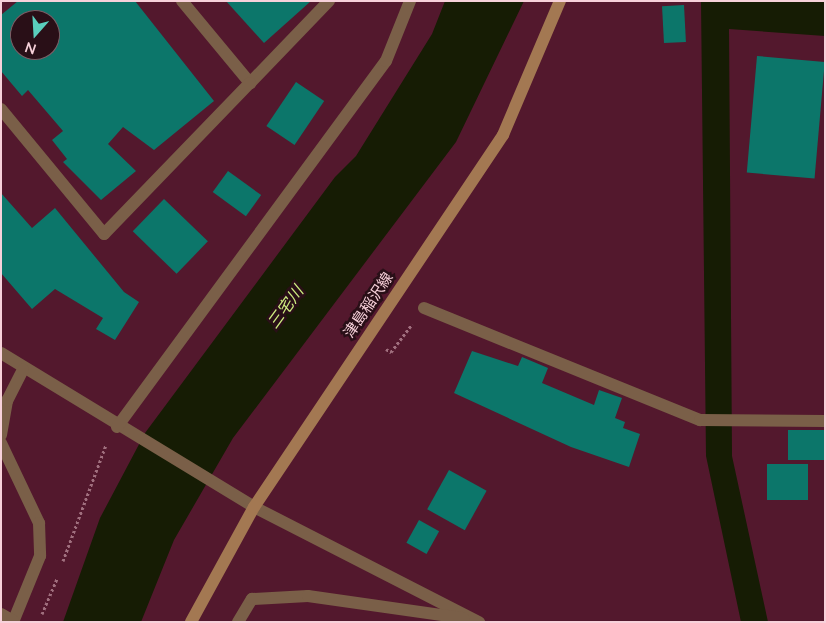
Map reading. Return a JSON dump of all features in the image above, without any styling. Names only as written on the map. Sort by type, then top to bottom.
[{"type":"main road","name":"津島稲沢線","points":[[191,622],[254,507],[503,136],[560,1]]},
{"type":"street","points":[[182,1],[250,83]]},
{"type":"street","points":[[1,109],[104,234],[329,1]]},
{"type":"street","points":[[116,427],[386,61],[410,1]]},
{"type":"street","points":[[424,308],[700,420],[825,421]]},
{"type":"street","points":[[1,353],[23,370],[223,490],[476,620]]},
{"type":"street","points":[[1,434],[7,401],[23,370]]},
{"type":"street","points":[[1,443],[39,523],[40,556],[13,621],[1,614]]},
{"type":"street","points":[[238,622],[252,599],[308,596],[476,620]]},
{"type":"path","points":[[391,352],[424,308]]},
{"type":"path","points":[[61,566],[97,459],[116,427]]},
{"type":"path","points":[[39,622],[58,574]]},
{"type":"water","name":"三宅川","points":[[445,1],[524,1],[456,142],[233,438],[174,540],[141,622],[63,622],[100,518],[145,433],[335,177],[356,156],[432,34]]},
{"type":"water","points":[[701,1],[825,1],[825,36],[729,29],[732,456],[768,622],[741,622],[706,456]]},
{"type":"building","points":[[18,1],[135,1],[214,101],[154,150],[123,127],[108,144],[136,171],[101,200],[63,162],[67,159],[52,140],[63,131],[28,90],[22,96],[1,71],[1,15]]},
{"type":"building","points":[[226,1],[311,1],[264,43]]},
{"type":"building","points":[[684,5],[686,42],[664,43],[662,6]]},
{"type":"building","points":[[757,56],[825,62],[815,178],[747,173]]},
{"type":"building","points":[[296,82],[324,101],[295,145],[266,126]]},
{"type":"building","points":[[228,171],[261,195],[246,216],[213,192]]},
{"type":"building","points":[[1,193],[32,228],[55,208],[124,292],[139,302],[115,340],[96,329],[103,318],[55,289],[32,309],[1,273]]},
{"type":"building","points":[[164,199],[208,241],[177,274],[133,231]]},
{"type":"building","points":[[472,351],[518,366],[522,357],[548,368],[542,383],[594,405],[599,390],[622,398],[615,418],[625,422],[623,428],[640,434],[629,467],[571,447],[454,393]]},
{"type":"building","points":[[788,430],[825,430],[825,460],[788,460]]},
{"type":"building","points":[[767,464],[808,464],[808,500],[767,500]]},
{"type":"building","points":[[449,470],[487,491],[465,530],[427,509]]},
{"type":"building","points":[[419,520],[439,531],[427,554],[406,543]]}]
